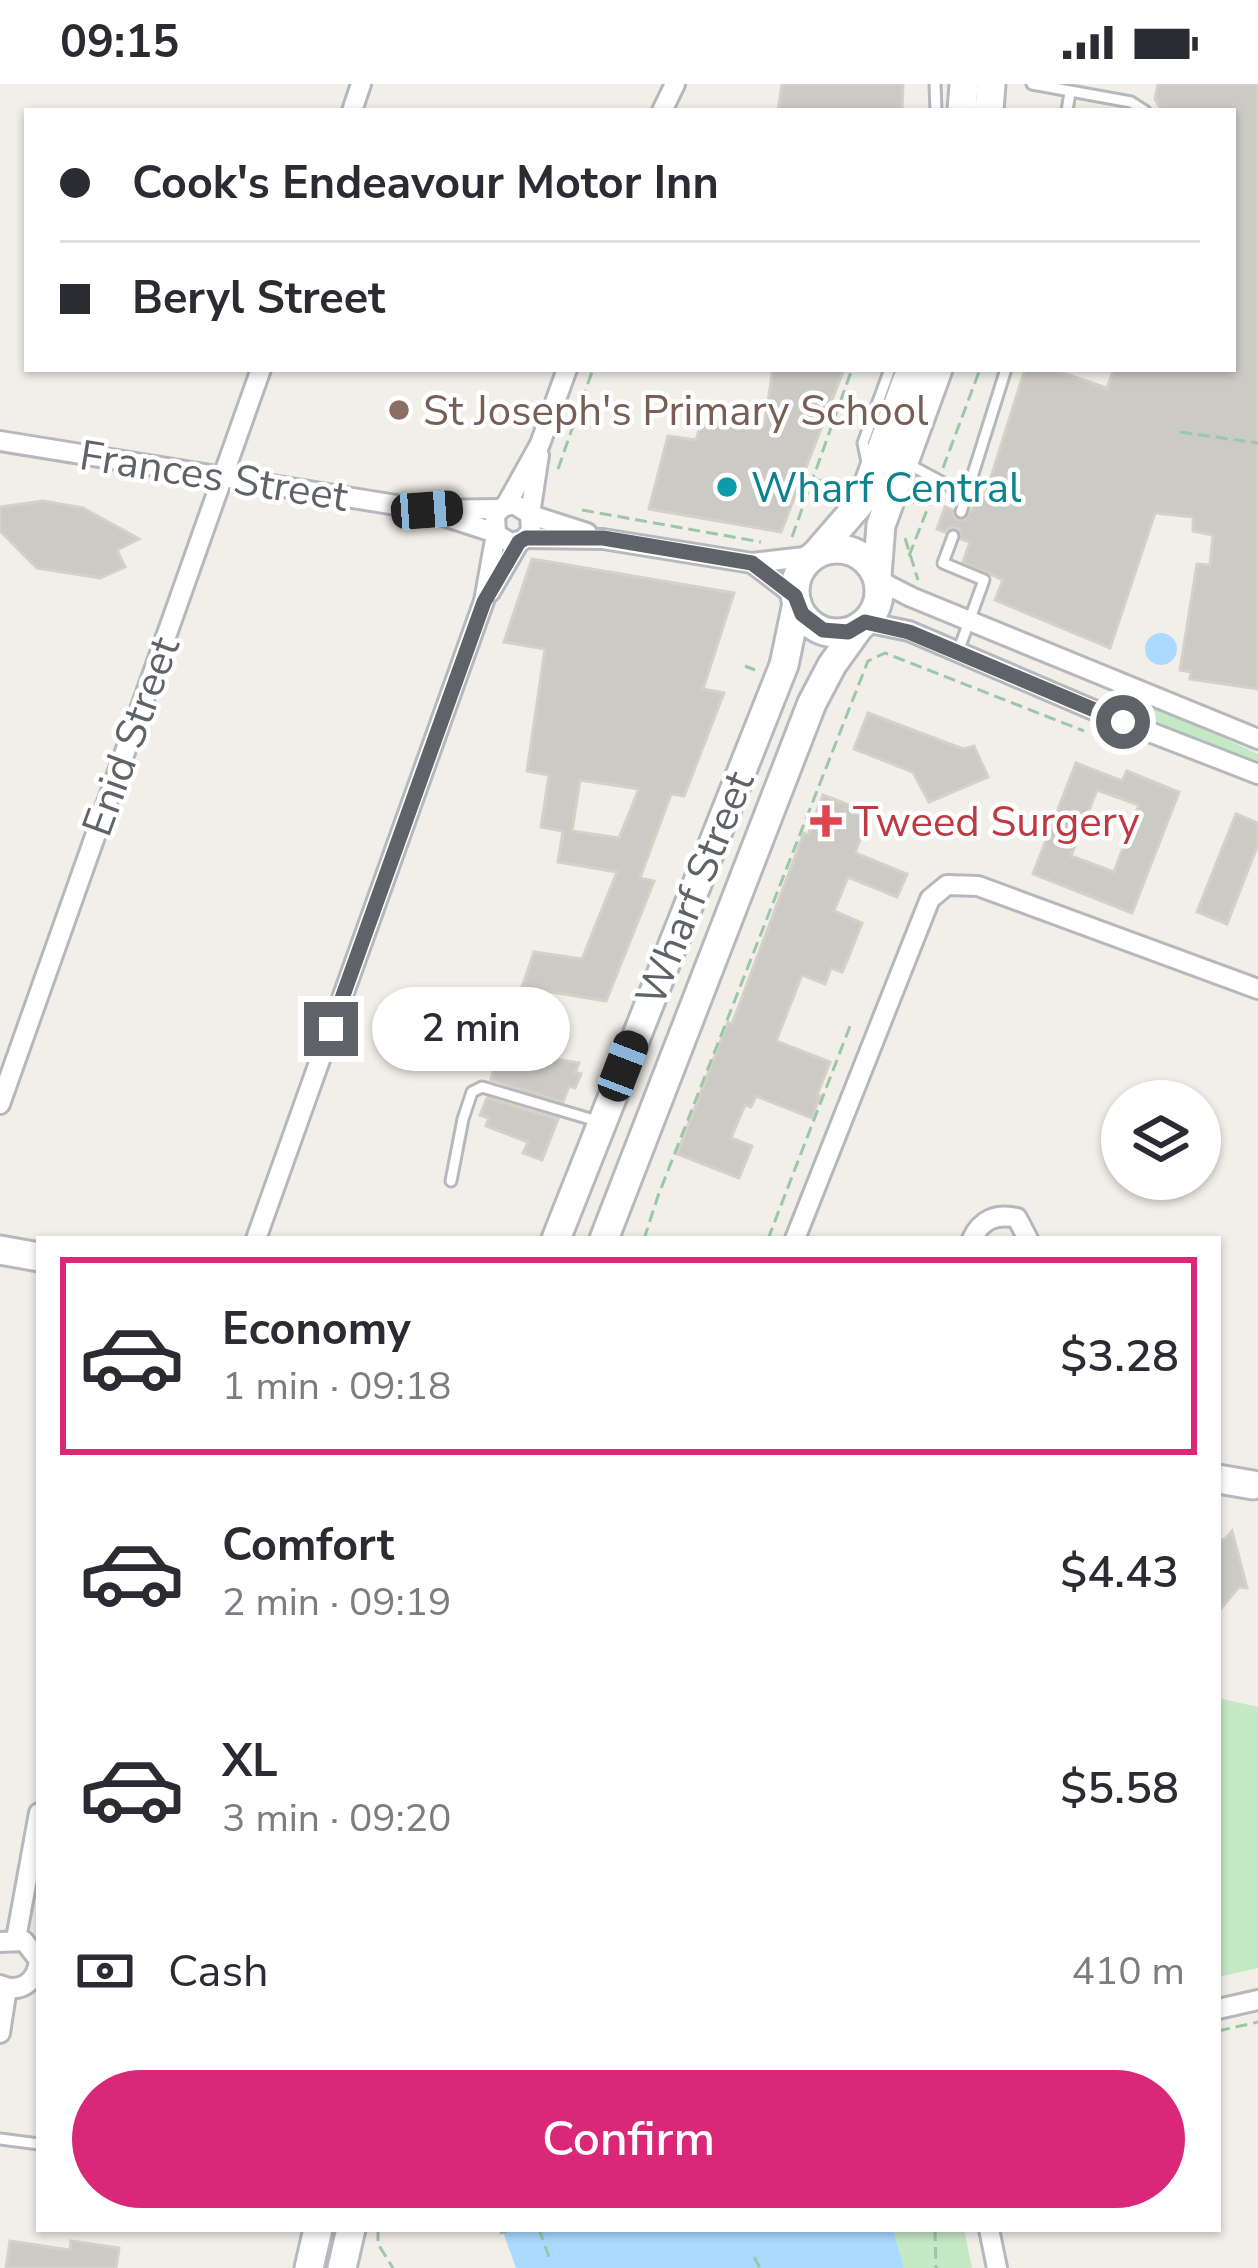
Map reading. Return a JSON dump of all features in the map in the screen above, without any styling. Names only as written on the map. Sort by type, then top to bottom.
[{"type":"main road","points":[[910,372],[846,524],[799,574],[796,599],[811,624],[823,630],[835,633],[862,624],[878,603],[880,525],[937,372]]},
{"type":"main road","points":[[814,555],[830,549],[858,554],[877,577]]},
{"type":"main road","name":"Wharf Street","points":[[557,1236],[784,665],[796,599]]},
{"type":"main road","name":"Wharf Street","points":[[605,1236],[812,703],[862,624]]},
{"type":"main road","points":[[0,1250],[36,1256]]},
{"type":"main road","points":[[1221,1480],[1255,1487]]},
{"type":"main road","points":[[309,2268],[317,2232]]},
{"type":"main road","points":[[348,2266],[351,2232]]},
{"type":"street","name":"Enid Street","points":[[0,1104],[260,372]]},
{"type":"street","points":[[257,1236],[484,602],[496,534],[493,522],[540,444],[566,372]]},
{"type":"street","name":"Frances Street","points":[[0,441],[427,510],[496,534]]},
{"type":"street","points":[[484,602],[532,527],[540,444]]},
{"type":"street","points":[[503,507],[518,504],[530,514],[603,538],[752,563],[814,555]]},
{"type":"street","name":"Frances Street","points":[[427,510],[503,507]]},
{"type":"street","points":[[496,534],[507,542],[603,538]]},
{"type":"street","points":[[752,563],[796,599]]},
{"type":"street","points":[[877,577],[1258,739]]},
{"type":"street","points":[[862,624],[909,632],[1258,774]]},
{"type":"street","points":[[796,1236],[930,899],[947,885],[978,886],[1258,988]]},
{"type":"street","points":[[974,1236],[986,1220],[999,1216],[1017,1218],[1026,1236]]},
{"type":"street","points":[[36,1825],[8,1940],[31,1946],[36,1955]]},
{"type":"street","points":[[0,2032],[3,1986],[27,1985],[36,1973]]},
{"type":"street","points":[[1221,2008],[1258,2000]]},
{"type":"street","points":[[990,2232],[998,2268]]},
{"type":"lane","points":[[1032,84],[1117,105]]},
{"type":"lane","points":[[1067,108],[1070,92]]},
{"type":"lane","points":[[861,486],[863,443],[889,372]]},
{"type":"lane","points":[[961,512],[1005,372]]},
{"type":"lane","points":[[905,463],[936,485],[966,495]]},
{"type":"lane","points":[[953,536],[944,563],[984,580],[958,652]]},
{"type":"lane","points":[[451,1181],[463,1119],[472,1092],[482,1087],[601,1122]]},
{"type":"lane","points":[[0,2139],[36,2144]]},
{"type":"path","points":[[555,476],[592,372]]},
{"type":"path","points":[[783,544],[792,538],[851,372]]},
{"type":"path","points":[[909,556],[979,372]]},
{"type":"path","points":[[1180,432],[1258,442]]},
{"type":"path","points":[[813,478],[861,486]]},
{"type":"path","points":[[902,514],[936,485]]},
{"type":"path","points":[[563,506],[767,543]]},
{"type":"path","points":[[904,529],[918,580],[929,585]]},
{"type":"path","points":[[645,1236],[868,661],[885,653],[1084,731]]},
{"type":"path","points":[[745,666],[762,674]]},
{"type":"path","points":[[770,1236],[852,1021]]},
{"type":"path","points":[[1221,2030],[1258,2021]]},
{"type":"path","points":[[378,2232],[378,2244],[393,2268]]},
{"type":"path","points":[[540,2232],[549,2257]]},
{"type":"path","points":[[934,2232],[936,2268]]},
{"type":"path","points":[[754,2258],[760,2268]]},
{"type":"green space","points":[[1138,699],[1258,754],[1258,766],[1130,716]]},
{"type":"green space","points":[[1221,1699],[1258,1707],[1258,1968],[1221,1976]]},
{"type":"green space","points":[[894,2232],[965,2232],[972,2268],[904,2268]]},
{"type":"water","points":[[1161,633],[1173,637],[1177,649],[1173,661],[1161,665],[1149,661],[1145,649],[1149,637]]},
{"type":"water","points":[[503,2232],[894,2232],[904,2268],[516,2268]]},
{"type":"building","points":[[782,84],[903,84],[902,108],[778,108]]},
{"type":"building","points":[[1158,84],[1258,84],[1258,689],[1190,679],[1191,672],[1180,670],[1197,564],[1210,565],[1213,535],[1193,531],[1193,517],[1155,513],[1110,648],[995,600],[1003,580],[963,562],[970,542],[961,539],[959,529],[937,529],[945,507],[955,519],[964,520],[987,490],[1024,372],[1060,372],[1107,388],[1113,372],[1236,372],[1236,108],[1160,108],[1155,99]]},
{"type":"building","name":"Wharf Central","points":[[773,372],[843,372],[781,532],[649,509],[668,436],[696,440],[701,425],[714,427],[714,419],[764,427]]},
{"type":"building","points":[[43,501],[83,508],[139,539],[117,550],[125,567],[100,578],[37,568],[0,531],[0,507]]},
{"type":"building","points":[[532,559],[734,593],[703,689],[724,693],[684,796],[671,794],[640,878],[654,881],[606,1001],[522,987],[534,952],[582,959],[617,872],[558,862],[563,831],[541,827],[549,775],[527,771],[545,649],[504,642]],"holes":[[[580,780],[639,789],[619,838],[572,831]]]},
{"type":"building","points":[[868,713],[963,749],[974,746],[988,777],[929,802],[913,772],[854,749]]},
{"type":"building","points":[[1076,763],[1122,781],[1127,771],[1179,792],[1132,913],[1033,874]],"holes":[[[1097,790],[1139,805],[1114,872],[1071,856]]]},
{"type":"building","points":[[823,795],[870,813],[855,853],[907,874],[897,897],[848,877],[834,911],[862,923],[842,972],[831,968],[825,984],[802,975],[776,1041],[830,1062],[820,1096],[812,1118],[756,1096],[751,1107],[745,1105],[731,1138],[752,1146],[739,1178],[677,1154]]},
{"type":"building","points":[[1236,814],[1258,823],[1258,844],[1227,924],[1197,912]]},
{"type":"building","points":[[506,1051],[579,1063],[575,1072],[581,1074],[575,1088],[569,1086],[563,1102],[491,1080],[495,1062],[504,1063]]},
{"type":"building","points":[[487,1098],[558,1119],[542,1160],[523,1153],[528,1142],[486,1126],[489,1118],[480,1115]]},
{"type":"building","points":[[1232,1531],[1247,1588],[1239,1587],[1221,1608],[1221,1540]]},
{"type":"building","points":[[10,2241],[70,2250],[71,2241],[119,2248],[116,2268],[6,2268]]},
{"type":"place","name":"St Joseph's Primary School","points":[[399,410]]},
{"type":"place","name":"Wharf Central","points":[[727,487]]},
{"type":"place","name":"Tweed Surgery","points":[[826,821]]},
{"type":"route","points":[[331,1029],[484,602],[519,542],[526,538],[603,538],[752,563],[795,596],[802,614],[823,630],[848,632],[865,622],[909,632],[1123,722]]}]
